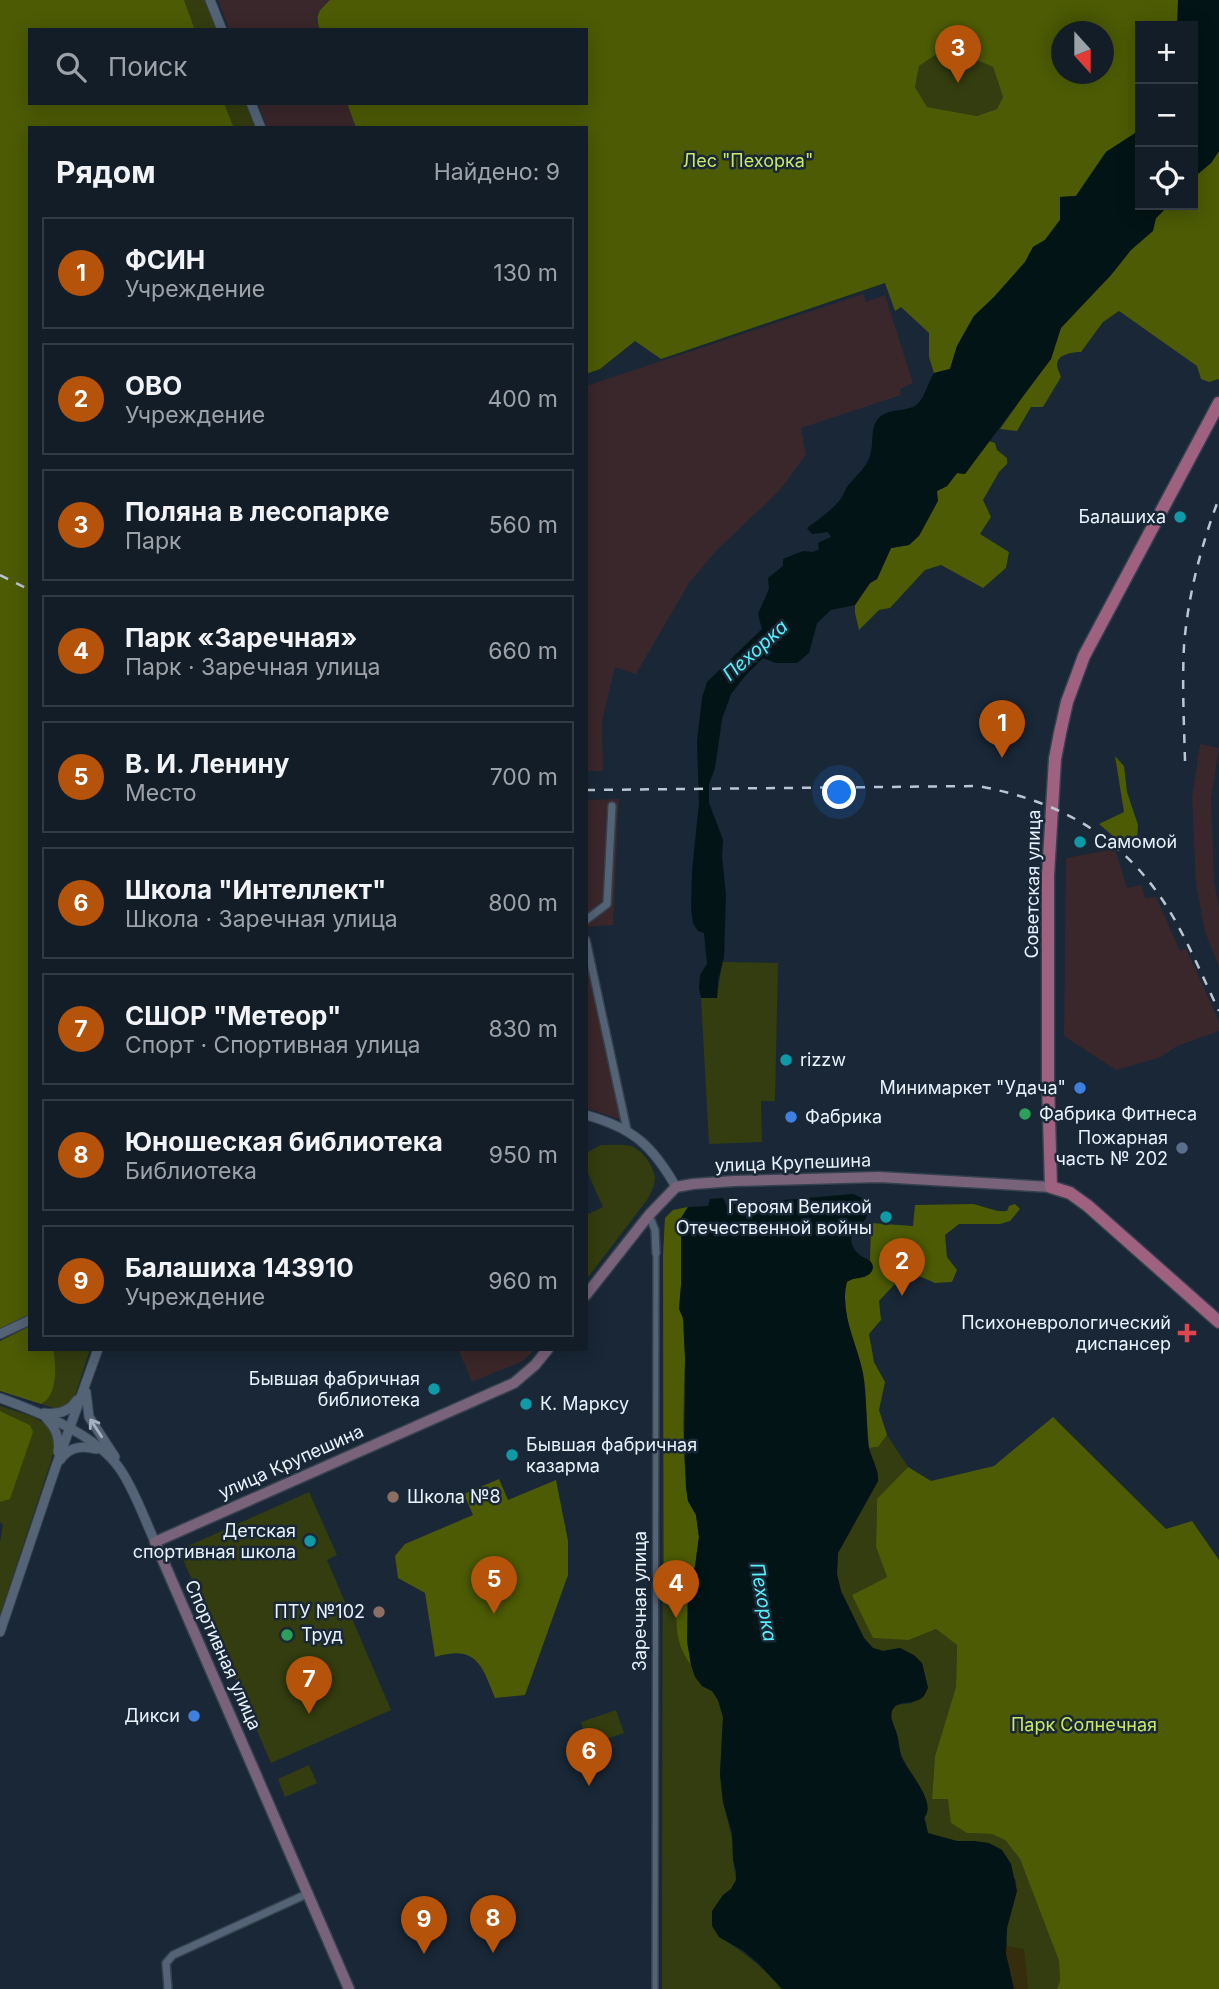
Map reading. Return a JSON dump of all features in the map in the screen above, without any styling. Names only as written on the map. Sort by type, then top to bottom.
[{"type":"main road","name":"Советская улица","points":[[1051,1187],[1048,876],[1059,733],[1084,656],[1219,403]]},
{"type":"main road","name":"улица Крупешина","points":[[676,1187],[734,1181],[879,1177],[1051,1187]]},
{"type":"main road","points":[[588,1292],[649,1215],[676,1187]]},
{"type":"main road","points":[[1051,1187],[1070,1193],[1088,1206],[1219,1322]]},
{"type":"main road","name":"улица Крупешина","points":[[155,1542],[514,1383],[546,1351]]},
{"type":"main road","name":"Спортивная улица","points":[[155,1542],[349,1987]]},
{"type":"street","points":[[210,0],[221,28]]},
{"type":"street","points":[[252,105],[260,126]]},
{"type":"street","points":[[588,918],[607,904],[612,806]]},
{"type":"street","points":[[588,949],[627,1130]]},
{"type":"street","points":[[588,1116],[627,1130],[649,1147],[676,1187]]},
{"type":"street","name":"Заречная улица","points":[[649,1215],[655,1230],[656,1253],[655,1989]]},
{"type":"street","points":[[0,1334],[28,1321]]},
{"type":"street","points":[[0,1632],[97,1351]]},
{"type":"street","points":[[39,1412],[57,1414],[68,1410],[76,1402],[87,1380]]},
{"type":"street","points":[[87,1380],[89,1417],[122,1471]]},
{"type":"street","name":"Спортивная улица","points":[[0,1398],[39,1412],[70,1428],[107,1454],[122,1471],[155,1542]]},
{"type":"street","points":[[39,1412],[53,1425],[58,1437],[55,1469]]},
{"type":"street","points":[[55,1469],[65,1454],[75,1448],[91,1447],[107,1454]]},
{"type":"street","points":[[169,1989],[166,1963],[173,1955],[309,1893]]},
{"type":"shaded area","points":[[218,0],[330,0],[319,12],[316,20],[319,28],[228,28]]},
{"type":"shaded area","points":[[259,105],[348,105],[355,126],[266,126]]},
{"type":"shaded area","points":[[863,294],[866,302],[885,295],[913,383],[900,389],[901,395],[801,428],[806,455],[779,491],[717,550],[689,583],[636,674],[615,667],[602,721],[603,771],[588,771],[588,385]]},
{"type":"shaded area","points":[[1200,744],[1219,748],[1211,798],[1214,881],[1219,907],[1219,966],[1205,932],[1196,884],[1192,797]]},
{"type":"shaded area","points":[[619,799],[613,925],[588,927],[588,800]]},
{"type":"shaded area","points":[[1115,849],[1127,888],[1141,885],[1145,898],[1156,897],[1180,951],[1186,949],[1219,1021],[1219,1031],[1177,1046],[1161,1057],[1116,1070],[1064,1036],[1066,858]]},
{"type":"shaded area","points":[[588,970],[622,1120],[588,1109]]},
{"type":"shaded area","points":[[459,1351],[533,1351],[523,1361],[472,1382]]},
{"type":"green space","points":[[0,0],[184,0],[194,28],[28,28],[28,105],[225,105],[233,126],[28,126],[28,1316],[0,1329]]},
{"type":"green space","points":[[184,0],[206,0],[216,28],[194,28]]},
{"type":"green space","name":"Лес \"Пехорка\"","points":[[330,0],[1178,0],[1178,21],[1135,21],[1135,133],[1106,152],[1076,196],[1060,197],[1060,220],[1045,240],[1033,247],[1025,262],[994,297],[974,316],[957,346],[950,369],[934,373],[929,357],[929,333],[901,307],[895,311],[885,283],[661,359],[635,341],[600,369],[588,373],[588,126],[355,126],[348,105],[588,105],[588,28],[319,28],[318,16]],"holes":[[[940,52],[960,53],[993,67],[1003,97],[997,109],[977,116],[927,107],[915,87],[919,66]]]},
{"type":"green space","points":[[940,52],[960,53],[993,67],[1003,97],[997,109],[977,116],[927,107],[915,87],[919,66]]},
{"type":"green space","points":[[225,105],[247,105],[254,126],[233,126]]},
{"type":"green space","points":[[1219,151],[1219,379],[1209,382],[1201,379],[1197,366],[1119,311],[1103,322],[1081,352],[1060,358],[1057,365],[1061,377],[1043,407],[1031,407],[1017,431],[1000,429],[1051,359],[1060,328],[1111,275],[1156,218],[1164,210],[1198,210],[1198,174],[1211,163]]},
{"type":"green space","points":[[989,441],[995,443],[997,450],[1007,458],[1007,464],[999,472],[983,500],[991,517],[980,534],[1009,552],[1006,568],[983,588],[941,565],[925,570],[890,608],[879,610],[859,630],[855,605],[870,583],[877,579],[891,548],[909,545],[937,491],[947,486],[957,473],[965,474]]},
{"type":"green space","points":[[1115,756],[1124,766],[1127,792],[1138,825],[1137,839],[1130,846],[1119,841],[1099,824],[1124,812]]},
{"type":"green space","points":[[722,962],[778,963],[775,1101],[761,1101],[762,1142],[709,1144],[701,998],[717,998]]},
{"type":"green space","points":[[601,1145],[631,1146],[650,1164],[655,1181],[647,1200],[588,1277],[588,1214],[603,1207],[588,1173],[588,1152]]},
{"type":"green space","points":[[973,1204],[1007,1211],[1009,1206],[1015,1204],[1020,1209],[1010,1221],[1000,1224],[959,1224],[945,1235],[947,1257],[957,1270],[952,1282],[935,1283],[907,1271],[879,1301],[881,1320],[869,1334],[874,1362],[885,1382],[879,1410],[887,1435],[878,1447],[869,1448],[866,1409],[847,1320],[844,1290],[846,1282],[865,1277],[873,1267],[870,1261],[871,1223],[913,1226],[915,1205]]},
{"type":"green space","points":[[688,1207],[681,1218],[702,1686],[712,1691],[723,1717],[720,1774],[723,1802],[734,1847],[736,1880],[731,1889],[723,1895],[719,1937],[753,1960],[782,1989],[662,1989],[663,1256],[665,1218],[673,1210]]},
{"type":"green space","points":[[688,1207],[681,1218],[679,1309],[683,1318],[685,1358],[685,1470],[688,1501],[696,1515],[699,1537],[695,1566],[688,1584],[687,1641],[691,1665],[679,1641],[676,1598],[664,1594],[665,1218],[673,1210]]},
{"type":"green space","points":[[28,1327],[28,1351],[54,1351],[53,1387],[47,1400],[41,1404],[0,1391],[0,1341]]},
{"type":"green space","points":[[54,1351],[89,1351],[74,1399],[57,1409],[41,1404],[51,1394],[55,1372]]},
{"type":"green space","points":[[0,1406],[41,1421],[48,1427],[54,1445],[0,1615],[0,1542],[3,1525],[0,1522],[0,1502],[10,1498],[30,1425],[0,1411]]},
{"type":"green space","points":[[0,1411],[30,1425],[33,1432],[10,1499],[0,1502]]},
{"type":"green space","name":"Парк Солнечная","points":[[1053,1417],[1166,1529],[1192,1521],[1219,1560],[1219,1989],[1057,1989],[1060,1981],[1059,1961],[1020,1859],[1005,1840],[992,1834],[967,1833],[951,1823],[948,1799],[932,1799],[935,1756],[956,1687],[957,1645],[936,1629],[909,1640],[873,1638],[852,1595],[887,1577],[876,1547],[877,1499],[908,1467],[931,1481],[994,1466]]},
{"type":"green space","points":[[887,1435],[908,1467],[877,1500],[876,1547],[887,1577],[852,1595],[909,1640],[936,1629],[957,1645],[956,1687],[935,1756],[932,1799],[948,1799],[967,1833],[992,1834],[1005,1840],[1020,1859],[1059,1961],[1060,1982],[1057,1989],[1014,1989],[1006,1937],[1016,1893],[1016,1880],[974,1841],[957,1841],[928,1834],[920,1788],[901,1754],[891,1718],[896,1705],[912,1703],[928,1688],[922,1663],[900,1648],[883,1651],[873,1648],[864,1638],[841,1591],[837,1574],[838,1553],[878,1481],[869,1448],[878,1447]]},
{"type":"green space","points":[[499,1479],[508,1500],[556,1480],[568,1541],[568,1575],[525,1695],[495,1698],[486,1676],[469,1656],[460,1653],[435,1657],[425,1593],[398,1578],[395,1556],[405,1544],[473,1515],[464,1494]]},
{"type":"green space","name":"Труд","points":[[309,1492],[337,1555],[327,1560],[391,1710],[271,1763],[179,1550]]},
{"type":"green space","points":[[616,1710],[624,1733],[588,1745],[581,1722]]},
{"type":"green space","points":[[309,1765],[317,1783],[285,1797],[278,1779]]},
{"type":"sand","points":[[1006,1946],[1024,1949],[1028,1989],[1014,1989]]},
{"type":"water","points":[[1178,0],[1219,0],[1219,151],[1211,163],[1198,174],[1198,21],[1177,21]]},
{"type":"water","name":"Пехорка","points":[[1135,133],[1135,210],[1164,210],[1156,218],[1153,231],[1131,250],[1061,328],[1051,359],[965,474],[957,473],[947,486],[937,491],[938,501],[919,536],[909,545],[891,548],[877,579],[870,583],[855,605],[831,610],[817,623],[809,653],[797,663],[776,663],[763,658],[731,694],[722,719],[715,768],[709,784],[709,803],[723,840],[726,895],[724,957],[717,998],[701,998],[700,975],[707,964],[704,933],[698,931],[693,923],[691,909],[699,803],[697,742],[702,698],[707,682],[762,629],[758,614],[769,589],[768,578],[783,566],[783,559],[803,551],[813,552],[819,549],[818,543],[831,537],[828,532],[812,534],[807,528],[840,500],[849,484],[862,470],[870,456],[877,420],[887,413],[916,405],[934,373],[950,369],[957,346],[974,316],[1025,262],[1033,247],[1045,240],[1060,220],[1060,197],[1076,196],[1106,152]]},
{"type":"water","name":"Пехорка","points":[[853,1194],[865,1199],[867,1214],[864,1221],[853,1230],[852,1244],[857,1253],[870,1261],[873,1269],[868,1275],[847,1282],[845,1305],[863,1373],[868,1444],[878,1481],[838,1553],[837,1574],[841,1591],[864,1638],[873,1648],[883,1651],[900,1648],[914,1655],[922,1663],[928,1688],[924,1695],[916,1701],[895,1706],[891,1715],[901,1756],[925,1796],[927,1812],[924,1818],[928,1833],[957,1841],[989,1843],[1002,1850],[1011,1864],[1017,1891],[1007,1928],[1006,1954],[1014,1989],[782,1989],[758,1963],[719,1937],[712,1926],[712,1911],[723,1895],[731,1889],[736,1880],[736,1871],[732,1833],[723,1802],[720,1774],[723,1717],[712,1691],[702,1686],[695,1677],[687,1641],[688,1584],[695,1566],[699,1537],[696,1515],[688,1501],[686,1488],[685,1358],[683,1318],[679,1309],[681,1218],[688,1207],[708,1206],[710,1199],[723,1198],[726,1205]]},
{"type":"railway","points":[[1185,761],[1183,675],[1186,627],[1196,571],[1219,498]]},
{"type":"railway","points":[[0,575],[28,589]]},
{"type":"railway","points":[[588,790],[978,786],[1031,800],[1079,821],[1121,851],[1139,870],[1175,920],[1219,1011]]},
{"type":"place","name":"Поляна в лесопарке","points":[[958,83]]},
{"type":"place","name":"Балашиха","points":[[1180,517]]},
{"type":"place","name":"ФСИН","points":[[1002,758]]},
{"type":"place","name":"Самомой","points":[[1080,842]]},
{"type":"place","name":"rizzw","points":[[786,1060]]},
{"type":"place","name":"Минимаркет \"Удача\"","points":[[1080,1088]]},
{"type":"place","name":"Фабрика Фитнеса","points":[[1025,1114]]},
{"type":"place","name":"Фабрика","points":[[791,1117]]},
{"type":"place","name":"Пожарная часть № 202","points":[[1182,1148]]},
{"type":"place","name":"Героям Великой Отечественной войны","points":[[886,1217]]},
{"type":"place","name":"ОВО","points":[[902,1296]]},
{"type":"place","name":"Психоневрологический диспансер","points":[[1187,1333]]},
{"type":"place","name":"Бывшая фабричная библиотека","points":[[434,1389]]},
{"type":"place","name":"К. Марксу","points":[[526,1404]]},
{"type":"place","name":"Бывшая фабричная казарма","points":[[512,1455]]},
{"type":"place","name":"Школа №8","points":[[393,1497]]},
{"type":"place","name":"Детская спортивная школа","points":[[310,1541]]},
{"type":"place","name":"ПТУ №102","points":[[379,1612]]},
{"type":"place","name":"В. И. Ленину","points":[[494,1614]]},
{"type":"place","name":"Парк «Заречная»","points":[[676,1618]]},
{"type":"place","name":"Труд","points":[[287,1635]]},
{"type":"place","name":"СШОР \"Метеор\"","points":[[309,1714]]},
{"type":"place","name":"Дикси","points":[[194,1716]]},
{"type":"place","name":"Школа \"Интеллект\"","points":[[589,1786]]},
{"type":"place","name":"Юношеская библиотека","points":[[493,1953]]},
{"type":"place","name":"Балашиха 143910","points":[[424,1954]]}]
